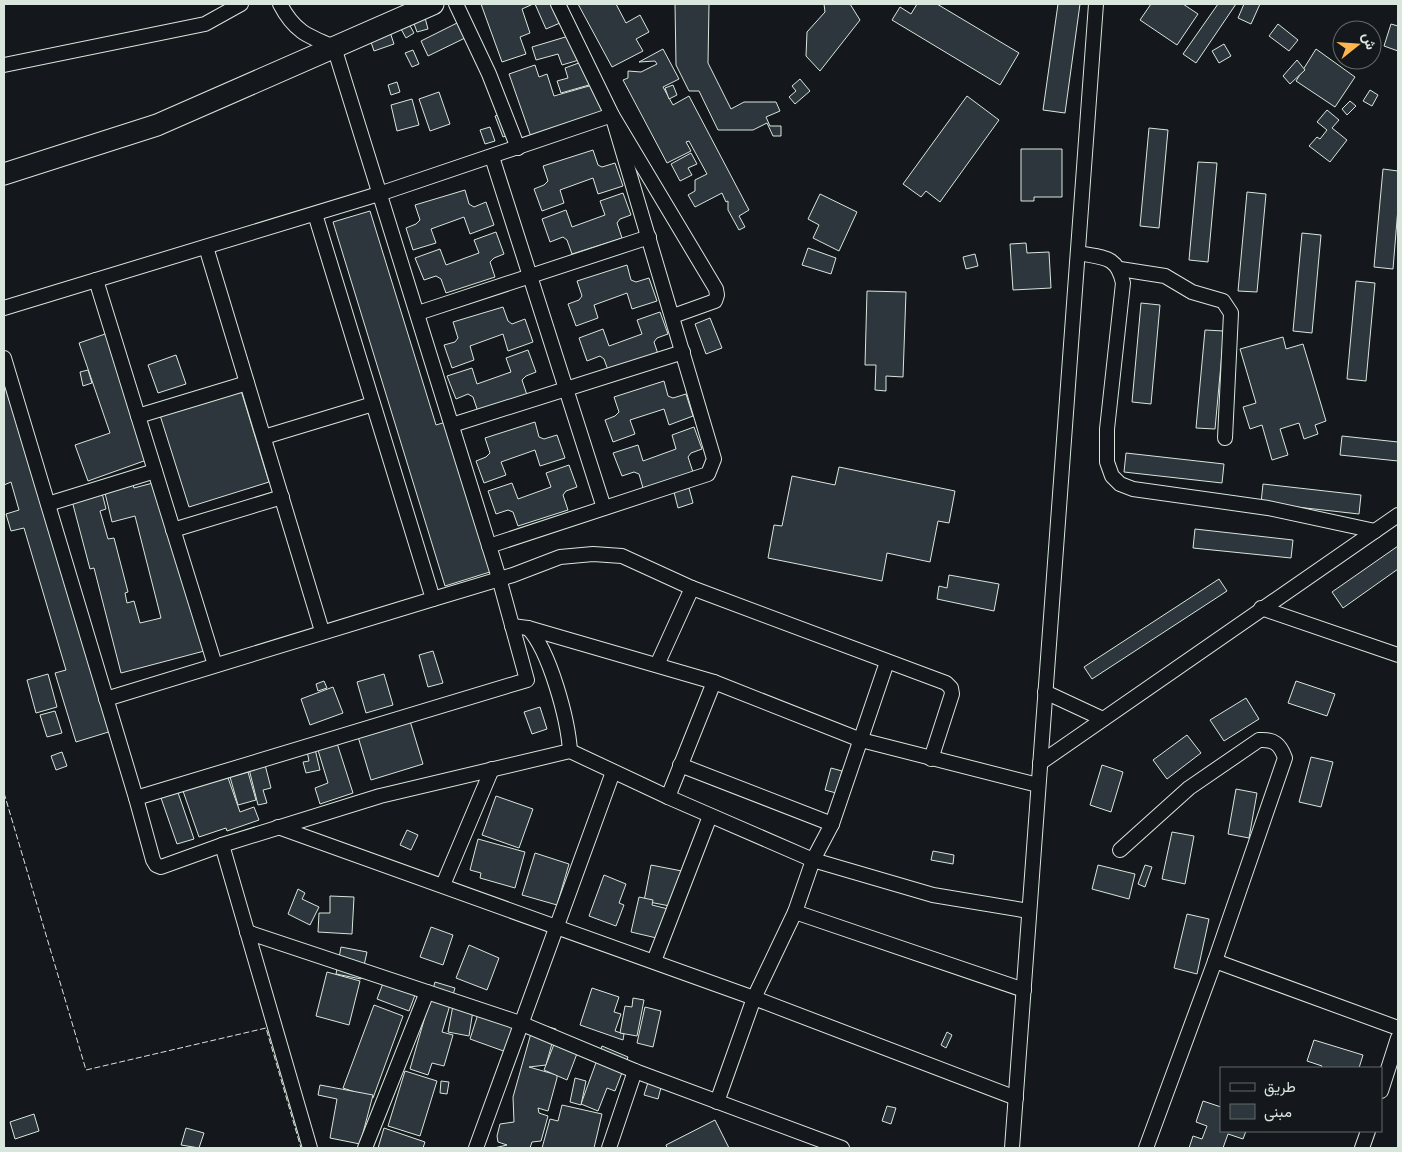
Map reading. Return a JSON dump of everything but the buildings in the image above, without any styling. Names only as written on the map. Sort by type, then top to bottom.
[{"type":"main road","points":[[4,174],[157,125],[433,4]]},
{"type":"street","points":[[4,65],[205,24],[241,4]]},
{"type":"street","points":[[136,798],[526,680],[499,578],[382,194],[334,47],[305,35],[295,26],[280,4]]},
{"type":"street","points":[[456,4],[489,74],[518,148]]},
{"type":"street","points":[[558,4],[612,115],[716,289],[715,301],[673,316]]},
{"type":"street","points":[[1012,1148],[1096,4]]},
{"type":"street","points":[[4,308],[382,194],[612,115]]},
{"type":"street","points":[[489,546],[708,474],[713,467],[714,459],[673,316],[612,115]]},
{"type":"street","points":[[492,157],[604,508]]},
{"type":"street","points":[[315,214],[433,599]]},
{"type":"street","points":[[418,313],[650,237]]},
{"type":"street","points":[[206,247],[322,631]]},
{"type":"street","points":[[1078,253],[1112,261],[1120,268],[1165,276],[1192,292],[1222,301],[1231,313],[1225,438]]},
{"type":"street","points":[[1120,268],[1123,283],[1107,429],[1107,462],[1112,476],[1120,484],[1133,489],[1268,508],[1375,531]]},
{"type":"street","points":[[96,280],[215,665]]},
{"type":"street","points":[[452,425],[683,352]]},
{"type":"street","points":[[4,358],[156,866],[161,867],[222,845],[380,796],[570,751],[710,816],[813,860],[932,895],[1029,911]]},
{"type":"street","points":[[138,416],[247,383]]},
{"type":"street","points":[[264,437],[373,404]]},
{"type":"street","points":[[48,504],[155,471]]},
{"type":"street","points":[[173,530],[282,497]]},
{"type":"street","points":[[1040,763],[1261,608],[1398,515]]},
{"type":"street","points":[[106,699],[322,631],[433,599],[560,557],[593,554],[622,556],[692,588],[946,683],[951,688],[952,694],[931,759]]},
{"type":"street","points":[[656,665],[692,588]]},
{"type":"street","points":[[1261,608],[1398,655]]},
{"type":"street","points":[[512,626],[528,628],[714,682],[860,740],[1038,785]]},
{"type":"street","points":[[528,628],[535,635],[547,658],[570,738],[570,751]]},
{"type":"street","points":[[717,1102],[754,998],[795,912],[813,860],[832,824],[886,662]]},
{"type":"street","points":[[668,797],[714,682]]},
{"type":"street","points":[[1045,692],[1103,719]]},
{"type":"street","points":[[1120,850],[1189,788],[1259,740],[1268,739],[1276,742],[1282,749],[1285,758],[1215,961],[1146,1148]]},
{"type":"street","points":[[680,765],[832,824]]},
{"type":"street","points":[[443,885],[492,769]]},
{"type":"street","points":[[476,1148],[613,772]]},
{"type":"street","points":[[654,961],[710,816]]},
{"type":"street","points":[[278,827],[556,925],[1016,1098]]},
{"type":"street","points":[[222,845],[310,1148]]},
{"type":"street","points":[[795,912],[1024,990]]},
{"type":"street","points":[[247,932],[520,1023],[635,1072],[842,1148]]},
{"type":"street","points":[[1215,961],[1398,1028]]},
{"type":"street","points":[[365,1148],[427,992]]},
{"type":"street","points":[[1382,1088],[1398,1038]]},
{"type":"street","points":[[609,1148],[635,1072]]},
{"type":"street","points":[[1362,1148],[1368,1132]]},
{"type":"fence","points":[[4,793],[86,1070],[266,1028],[301,1148]]}]
